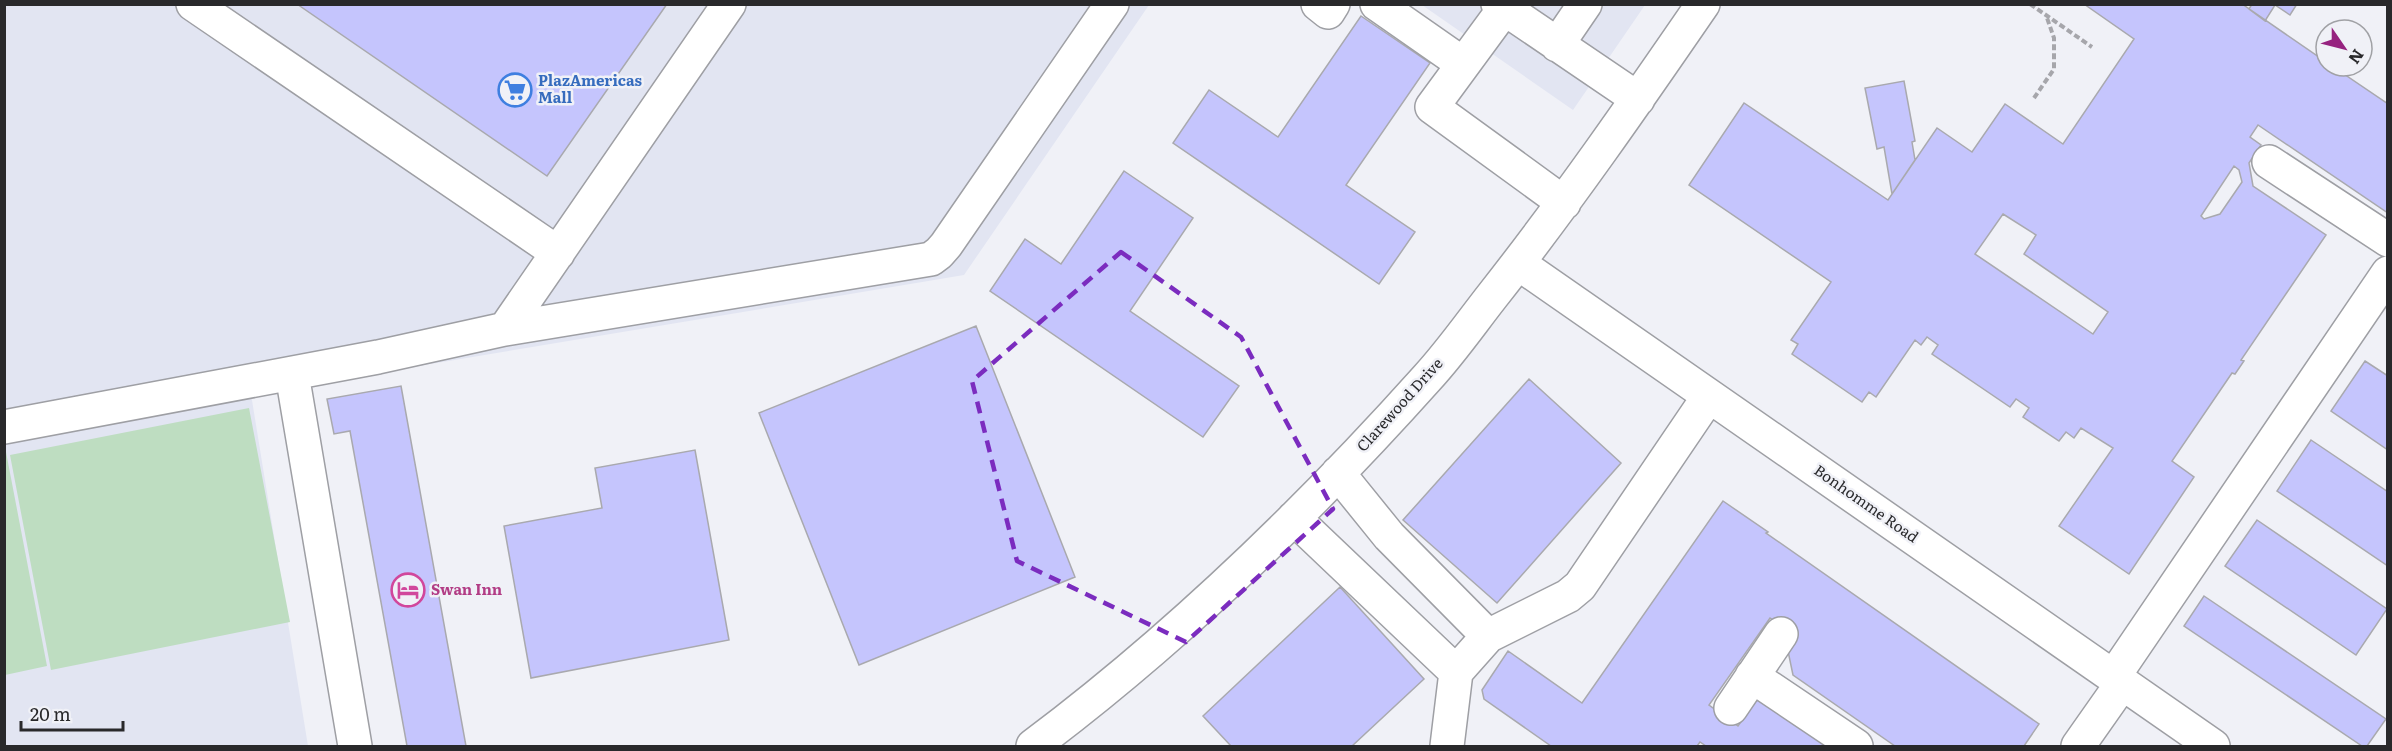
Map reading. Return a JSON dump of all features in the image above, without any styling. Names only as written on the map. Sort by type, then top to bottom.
[{"type":"street","points":[[193,4],[558,253]]},
{"type":"street","points":[[505,329],[729,4]]},
{"type":"street","points":[[4,427],[291,374],[505,329],[931,259],[939,253],[952,236],[1112,4]]},
{"type":"street","points":[[1318,4],[1328,12],[1333,4]]},
{"type":"street","points":[[1377,4],[1463,64]]},
{"type":"street","points":[[1557,45],[1585,4]]},
{"type":"street","name":"Clarewood Drive","points":[[1033,747],[1142,660],[1227,584],[1338,473],[1428,377],[1564,203],[1702,4]]},
{"type":"street","points":[[1564,203],[1432,107],[1501,7],[1638,99]]},
{"type":"street","points":[[2270,162],[2388,240]]},
{"type":"street","name":"Bonhomme Road","points":[[1518,263],[2118,679],[2205,744]]},
{"type":"street","points":[[2078,747],[2118,679],[2388,273]]},
{"type":"street","points":[[291,374],[355,747]]},
{"type":"street","points":[[1447,747],[1456,672],[1488,636],[1568,596],[1580,586],[1709,396]]},
{"type":"street","points":[[1338,473],[1389,536],[1488,636]]},
{"type":"street","points":[[1294,518],[1456,672]]},
{"type":"street","points":[[1731,708],[1781,634]]},
{"type":"street","points":[[1752,676],[1856,747]]},
{"type":"path","points":[[2030,4],[2092,47]]},
{"type":"path","points":[[2034,98],[2054,69],[2054,38],[2046,15]]},
{"type":"highlighted area","points":[[1121,252],[1241,337],[1333,509],[1186,642],[1017,561],[972,381]]},
{"type":"shaded area","name":"PlazAmericas Mall","points":[[4,5],[1149,5],[964,275],[251,394],[308,746],[5,746]]},
{"type":"shaded area","points":[[1422,5],[1645,5],[1573,110]]},
{"type":"green space","points":[[249,408],[290,622],[51,670],[10,455]]},
{"type":"green space","points":[[5,452],[47,666],[5,675]]},
{"type":"building","name":"PlazAmericas Mall","points":[[297,4],[667,4],[547,176]]},
{"type":"building","points":[[2084,4],[2242,4],[2314,54],[2314,78],[2350,78],[2388,104],[2388,213],[2258,125],[2250,137],[2261,145],[2249,163],[2253,186],[2326,235],[2241,360],[2244,361],[2235,374],[2232,373],[2172,461],[2194,477],[2129,574],[2059,526],[2113,448],[2081,428],[2074,438],[2066,432],[2059,441],[2023,417],[2029,408],[2016,399],[2010,407],[1932,354],[1938,345],[1927,337],[1921,345],[1915,340],[1876,397],[1869,392],[1862,402],[1792,354],[1798,344],[1791,340],[1831,282],[1689,185],[1744,103],[1888,200],[1937,128],[1972,152],[2005,104],[2063,144],[2134,39]],"holes":[[[2234,166],[2239,170],[2242,182],[2220,214],[2204,219],[2201,216]],[[2003,214],[2036,235],[2024,254],[2108,312],[2093,334],[1975,254]]]},
{"type":"building","points":[[2252,4],[2297,4],[2290,15],[2275,5],[2265,21],[2249,9]]},
{"type":"building","points":[[1361,16],[1430,63],[1346,185],[1415,232],[1379,284],[1173,143],[1209,90],[1278,137]]},
{"type":"building","points":[[1904,81],[1915,141],[1912,142],[1915,160],[1892,194],[1884,147],[1877,149],[1865,88]]},
{"type":"building","points":[[1124,171],[1193,218],[1130,311],[1239,386],[1203,437],[990,291],[1025,239],[1061,264]]},
{"type":"building","points":[[976,326],[1075,577],[859,665],[759,413]]},
{"type":"building","points":[[2365,361],[2388,376],[2388,450],[2331,411]]},
{"type":"building","points":[[1529,379],[1621,463],[1497,603],[1403,520]]},
{"type":"building","name":"Swan Inn","points":[[401,386],[466,746],[407,746],[350,431],[334,434],[327,399]]},
{"type":"building","points":[[2311,440],[2388,492],[2388,566],[2277,491]]},
{"type":"building","points":[[695,450],[729,640],[531,678],[504,526],[602,508],[595,468]]},
{"type":"building","points":[[1723,501],[2039,724],[2024,746],[1895,746],[1793,675],[1783,627],[1770,618],[1709,705],[1738,726],[1758,698],[1828,746],[1706,746],[1700,742],[1697,746],[1551,746],[1484,699],[1482,690],[1508,651],[1582,703]]},
{"type":"building","points":[[2257,520],[2387,609],[2356,655],[2225,566]]},
{"type":"building","points":[[1340,587],[1424,679],[1352,746],[1231,746],[1203,716]]},
{"type":"building","points":[[2204,596],[2386,719],[2367,746],[2362,746],[2184,626]]},
{"type":"place","name":"PlazAmericas Mall","points":[[515,90]]},
{"type":"place","name":"Swan Inn","points":[[408,590]]}]
